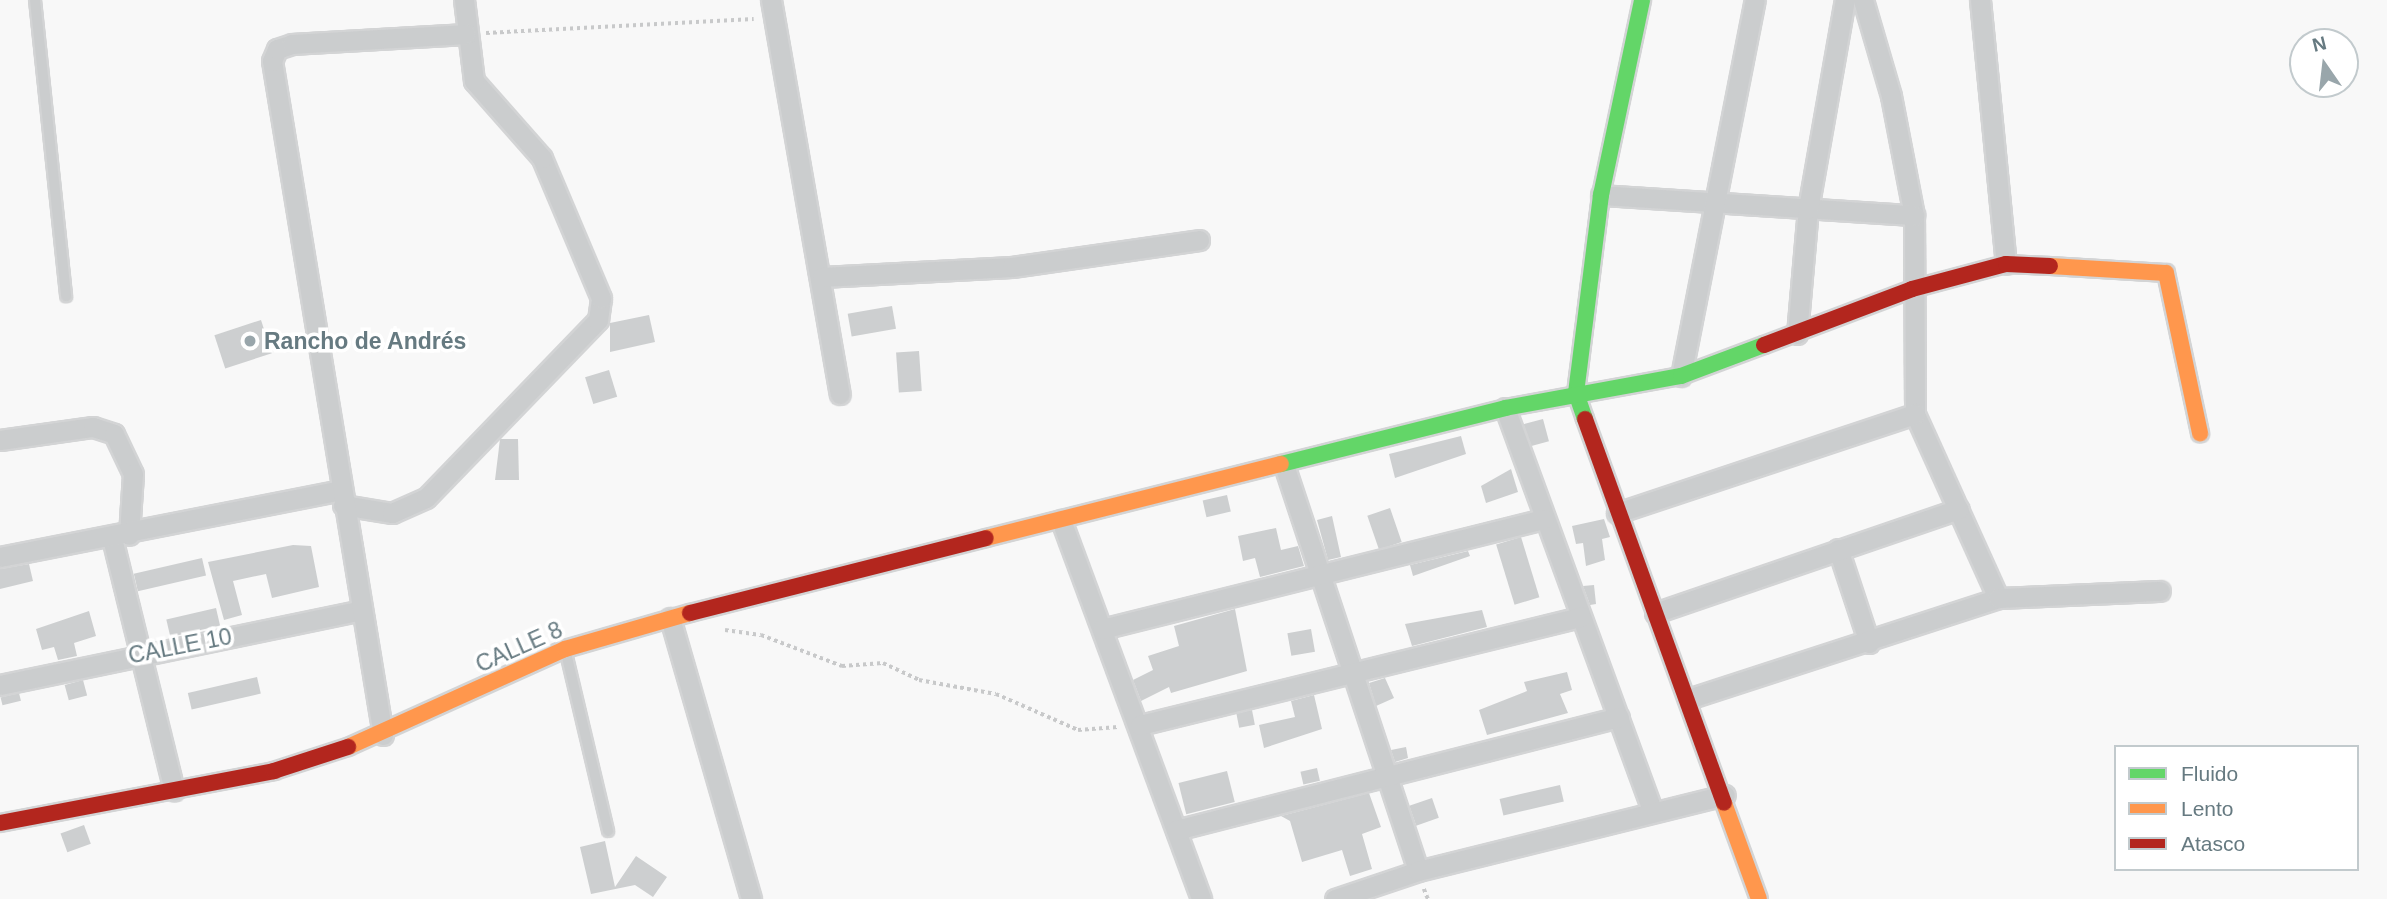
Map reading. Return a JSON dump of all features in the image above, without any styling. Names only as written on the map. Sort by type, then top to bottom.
[{"type":"street","points":[[0,557],[342,497],[392,513],[426,498],[598,320],[601,298],[542,158],[479,90],[466,28],[464,0]]},
{"type":"street","points":[[1642,0],[1601,195],[1576,393],[1617,513],[1725,795],[1759,899]]},
{"type":"street","points":[[1681,376],[1755,0]]},
{"type":"street","points":[[1797,334],[1808,209],[1845,0]]},
{"type":"street","points":[[1863,0],[1891,96],[1914,215],[1912,289],[1915,414],[1998,598]]},
{"type":"street","points":[[1980,0],[2006,264]]},
{"type":"street","points":[[771,8],[822,277],[840,394]]},
{"type":"street","points":[[383,735],[272,61],[277,49],[292,44],[466,28]]},
{"type":"street","points":[[1601,195],[1914,215]]},
{"type":"street","points":[[822,277],[1012,267],[1199,240]]},
{"type":"street","name":"CALLE 8","points":[[0,823],[274,771],[383,735],[565,649],[670,618],[1061,520],[1284,468],[1505,408],[1681,376],[1912,289],[2006,264],[2166,273],[2200,433]]},
{"type":"street","points":[[1505,408],[1652,809]]},
{"type":"street","points":[[1617,513],[1915,414]]},
{"type":"street","points":[[0,440],[93,427],[114,434],[133,474],[120,536],[140,654],[174,790]]},
{"type":"street","points":[[1284,468],[1316,575],[1418,871]]},
{"type":"street","points":[[1655,613],[1959,509]]},
{"type":"street","points":[[1102,629],[1544,519]]},
{"type":"street","points":[[1061,520],[1140,725],[1201,899]]},
{"type":"street","points":[[1838,550],[1869,643]]},
{"type":"street","points":[[1688,699],[1869,643],[1998,598],[2160,591]]},
{"type":"street","name":"CALLE 10","points":[[0,685],[361,610]]},
{"type":"street","points":[[670,618],[751,899]]},
{"type":"street","points":[[1140,725],[1348,671],[1581,618]]},
{"type":"street","points":[[1176,830],[1384,774],[1619,717]]},
{"type":"street","points":[[1335,899],[1418,871],[1652,809],[1725,795]]},
{"type":"lane","points":[[35,0],[66,296]]},
{"type":"lane","points":[[565,649],[608,831]]},
{"type":"path","points":[[466,28],[771,8]]},
{"type":"path","points":[[710,627],[761,635],[842,666],[883,663],[919,680],[996,694],[1078,730],[1140,725]]},
{"type":"building","points":[[892,306],[896,329],[852,336],[848,314]]},
{"type":"building","points":[[649,315],[655,342],[610,352],[610,323]]},
{"type":"building","points":[[261,320],[272,353],[225,368],[214,335]]},
{"type":"building","points":[[919,351],[922,391],[899,393],[896,353]]},
{"type":"building","points":[[609,370],[617,397],[593,404],[585,377]]},
{"type":"building","points":[[1543,419],[1549,441],[1530,446],[1524,424]]},
{"type":"building","points":[[1461,436],[1466,454],[1395,478],[1389,454]]},
{"type":"building","points":[[500,439],[518,439],[519,480],[495,480]]},
{"type":"building","points":[[1511,469],[1518,492],[1486,503],[1481,486]]},
{"type":"building","points":[[1227,495],[1231,512],[1206,517],[1203,501]]},
{"type":"building","points":[[1390,508],[1402,542],[1379,550],[1367,516]]},
{"type":"building","points":[[1332,516],[1341,557],[1328,560],[1317,520]]},
{"type":"building","points":[[1604,519],[1610,537],[1602,539],[1605,560],[1586,566],[1583,543],[1576,544],[1572,526]]},
{"type":"building","points":[[1276,528],[1281,550],[1298,546],[1304,566],[1260,577],[1255,558],[1243,561],[1238,536]]},
{"type":"building","points":[[1521,537],[1539,597],[1515,605],[1496,545]]},
{"type":"building","points":[[293,545],[311,546],[319,587],[272,598],[266,574],[233,581],[242,615],[224,620],[208,562]]},
{"type":"building","points":[[1468,551],[1470,556],[1413,576],[1410,565]]},
{"type":"building","points":[[202,558],[206,576],[138,591],[134,574]]},
{"type":"building","points":[[29,564],[33,581],[0,589],[0,569]]},
{"type":"building","points":[[1594,585],[1596,604],[1590,605],[1583,586]]},
{"type":"building","points":[[216,608],[220,626],[170,637],[166,619]]},
{"type":"building","points":[[1235,609],[1247,671],[1171,693],[1169,687],[1141,701],[1133,680],[1153,670],[1148,656],[1179,646],[1174,626]]},
{"type":"building","points":[[1482,610],[1487,627],[1412,646],[1405,624]]},
{"type":"building","points":[[89,611],[96,636],[74,643],[77,656],[58,660],[54,647],[42,650],[36,629]]},
{"type":"building","points":[[1311,629],[1315,652],[1291,656],[1287,633]]},
{"type":"building","points":[[1567,672],[1572,690],[1560,694],[1568,713],[1487,735],[1479,710],[1527,691],[1524,682]]},
{"type":"building","points":[[257,677],[261,694],[192,710],[188,693]]},
{"type":"building","points":[[1385,678],[1394,698],[1376,706],[1369,683]]},
{"type":"building","points":[[83,680],[87,695],[69,700],[65,685]]},
{"type":"building","points":[[19,693],[21,701],[2,705],[1,698]]},
{"type":"building","points":[[1314,695],[1322,729],[1264,748],[1259,725],[1295,717],[1291,701]]},
{"type":"building","points":[[1252,710],[1255,725],[1239,728],[1236,713]]},
{"type":"building","points":[[1406,747],[1408,758],[1395,762],[1391,750]]},
{"type":"building","points":[[1317,768],[1320,781],[1303,784],[1300,772]]},
{"type":"building","points":[[1227,771],[1235,802],[1186,814],[1178,783]]},
{"type":"building","points":[[1560,785],[1564,802],[1503,816],[1500,799]]},
{"type":"building","points":[[1369,793],[1381,827],[1362,834],[1372,869],[1350,876],[1342,850],[1302,862],[1290,821],[1281,816]]},
{"type":"building","points":[[1432,798],[1439,818],[1416,826],[1409,806]]},
{"type":"building","points":[[84,825],[91,844],[67,852],[61,834]]},
{"type":"building","points":[[605,841],[615,887],[636,856],[667,877],[653,897],[635,885],[591,894],[580,847]]},
{"type":"traffic: fast","points":[[1585,419],[1576,393],[1601,195],[1642,0]]},
{"type":"traffic: fast","points":[[1281,464],[1505,408],[1681,376],[1764,345]]},
{"type":"traffic: slow","points":[[2050,266],[2166,273],[2200,433]]},
{"type":"traffic: slow","points":[[986,538],[1281,464]]},
{"type":"traffic: slow","points":[[348,747],[565,649],[690,613]]},
{"type":"traffic: slow","points":[[1724,803],[1759,899]]},
{"type":"traffic: jam","points":[[1764,345],[1912,289],[2006,264],[2050,266]]},
{"type":"traffic: jam","points":[[1585,419],[1724,803]]},
{"type":"traffic: jam","points":[[690,613],[986,538]]},
{"type":"traffic: jam","points":[[0,823],[274,771],[348,747]]},
{"type":"place","name":"Rancho de Andrés","points":[[250,341]]}]
